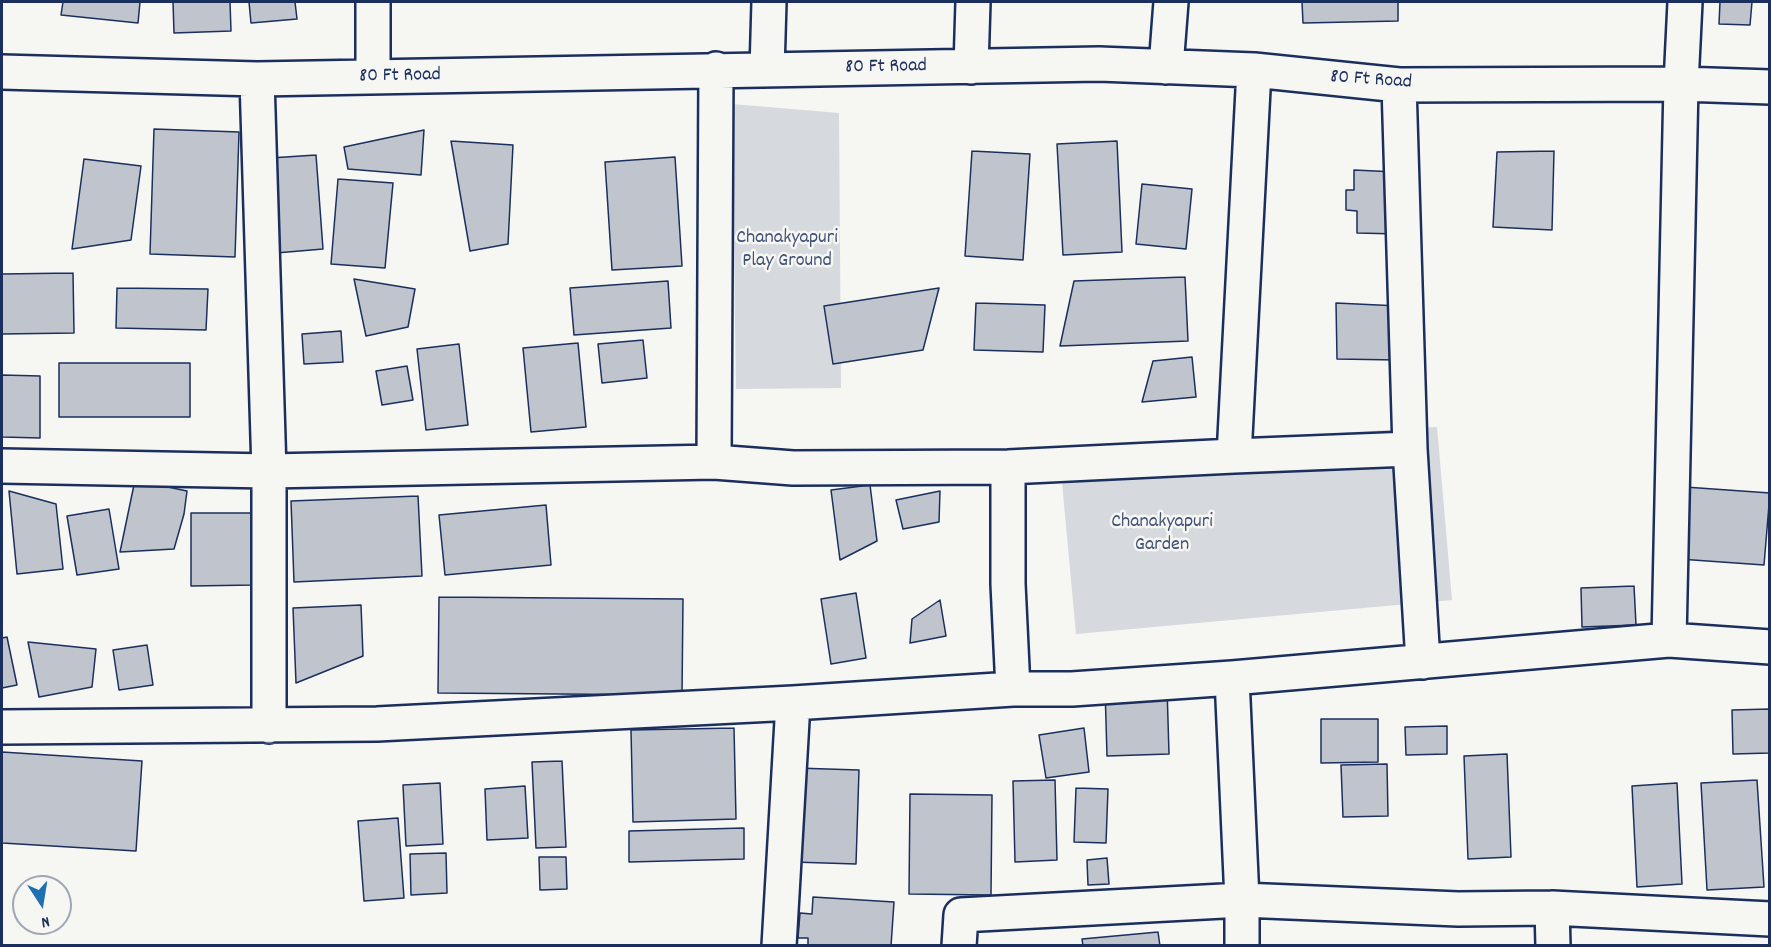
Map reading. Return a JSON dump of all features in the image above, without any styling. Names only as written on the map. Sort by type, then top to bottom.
[{"type":"street","points":[[373,2],[373,77]]},
{"type":"street","points":[[767,70],[769,2]]},
{"type":"street","points":[[971,67],[974,2]]},
{"type":"street","points":[[1167,67],[1171,2]]},
{"type":"street","points":[[1669,640],[1681,84],[1685,2]]},
{"type":"street","name":"80 Ft Road","points":[[2,72],[257,79],[716,69],[1099,64],[1254,70],[1399,85],[1681,84],[1770,87]]},
{"type":"street","points":[[714,462],[716,69]]},
{"type":"street","points":[[1234,456],[1254,70]]},
{"type":"street","points":[[257,79],[269,471],[269,726]]},
{"type":"street","points":[[1399,85],[1410,449],[1423,662]]},
{"type":"street","points":[[2,466],[269,471],[714,462],[793,468],[1008,467],[1410,449]]},
{"type":"street","points":[[1008,467],[1008,584],[1013,689]]},
{"type":"street","points":[[2,727],[377,724],[793,703],[1013,689],[1072,689],[1232,678],[1669,640],[1770,647]]},
{"type":"street","points":[[1232,678],[1242,945]]},
{"type":"street","points":[[779,945],[793,703]]},
{"type":"street","points":[[959,945],[961,915],[1242,900],[1458,909],[1552,908],[1770,919]]},
{"type":"street","points":[[1552,908],[1553,945]]},
{"type":"green space","name":"Chanakyapuri Play Ground","points":[[732,104],[839,113],[841,388],[736,389]]},
{"type":"green space","name":"Chanakyapuri Garden","points":[[1437,427],[1452,600],[1076,634],[1059,450]]},
{"type":"building","points":[[63,2],[140,2],[138,23],[61,15]]},
{"type":"building","points":[[173,2],[230,2],[231,31],[174,33]]},
{"type":"building","points":[[249,2],[295,2],[297,19],[251,23]]},
{"type":"building","points":[[1302,2],[1398,2],[1398,21],[1303,23]]},
{"type":"building","points":[[1720,2],[1752,2],[1750,25],[1719,24]]},
{"type":"building","points":[[154,129],[239,132],[235,257],[150,254]]},
{"type":"building","points":[[424,130],[421,175],[348,169],[344,147]]},
{"type":"building","points":[[451,141],[513,145],[508,244],[470,251]]},
{"type":"building","points":[[1117,141],[1122,252],[1063,255],[1057,144]]},
{"type":"building","points":[[972,151],[1030,154],[1023,260],[965,256]]},
{"type":"building","points":[[1554,151],[1552,230],[1493,227],[1497,152]]},
{"type":"building","points":[[316,155],[323,249],[276,253],[270,158]]},
{"type":"building","points":[[675,157],[682,266],[612,270],[605,162]]},
{"type":"building","points":[[84,159],[141,166],[131,240],[72,249]]},
{"type":"building","points":[[1354,170],[1396,172],[1398,234],[1357,233],[1357,211],[1346,210],[1346,190],[1354,190]]},
{"type":"building","points":[[338,179],[393,183],[385,268],[331,264]]},
{"type":"building","points":[[1142,184],[1192,189],[1186,249],[1136,244]]},
{"type":"building","points":[[73,273],[74,333],[2,334],[2,274]]},
{"type":"building","points":[[1185,277],[1188,341],[1060,346],[1074,281]]},
{"type":"building","points":[[354,279],[415,289],[408,327],[366,336]]},
{"type":"building","points":[[668,281],[671,328],[574,335],[570,288]]},
{"type":"building","points":[[117,288],[208,289],[206,330],[116,328]]},
{"type":"building","points":[[939,288],[923,350],[833,364],[824,306]]},
{"type":"building","points":[[976,303],[1045,305],[1043,352],[974,350]]},
{"type":"building","points":[[1336,303],[1399,306],[1397,360],[1337,359]]},
{"type":"building","points":[[341,331],[343,362],[304,364],[302,334]]},
{"type":"building","points":[[643,340],[647,378],[602,383],[598,344]]},
{"type":"building","points":[[578,343],[586,427],[531,432],[523,348]]},
{"type":"building","points":[[459,344],[468,425],[426,430],[417,349]]},
{"type":"building","points":[[1192,357],[1196,397],[1142,402],[1153,361]]},
{"type":"building","points":[[59,363],[190,363],[190,417],[59,417]]},
{"type":"building","points":[[407,366],[413,400],[382,405],[376,371]]},
{"type":"building","points":[[2,375],[40,376],[40,438],[2,437]]},
{"type":"building","points":[[135,480],[187,491],[184,514],[174,549],[120,552]]},
{"type":"building","points":[[870,485],[877,541],[840,560],[831,490]]},
{"type":"building","points":[[1685,487],[1770,493],[1764,565],[1679,559]]},
{"type":"building","points":[[9,491],[56,504],[63,569],[17,574]]},
{"type":"building","points":[[940,491],[939,522],[903,529],[896,500]]},
{"type":"building","points":[[418,496],[422,576],[294,582],[291,501]]},
{"type":"building","points":[[546,505],[551,565],[445,575],[439,515]]},
{"type":"building","points":[[109,509],[119,569],[77,575],[67,516]]},
{"type":"building","points":[[191,513],[253,513],[254,585],[191,586]]},
{"type":"building","points":[[1634,586],[1636,625],[1582,627],[1581,588]]},
{"type":"building","points":[[856,593],[866,658],[831,664],[821,599]]},
{"type":"building","points":[[439,597],[683,599],[682,695],[438,693]]},
{"type":"building","points":[[940,600],[946,636],[910,643],[912,619]]},
{"type":"building","points":[[361,605],[363,656],[296,683],[293,608]]},
{"type":"building","points":[[7,637],[17,685],[2,688],[2,638]]},
{"type":"building","points":[[28,642],[96,649],[92,687],[39,697]]},
{"type":"building","points":[[147,645],[153,685],[119,690],[113,650]]},
{"type":"building","points":[[1167,687],[1169,754],[1107,756],[1105,688]]},
{"type":"building","points":[[1770,709],[1770,753],[1733,754],[1732,710]]},
{"type":"building","points":[[1321,719],[1378,719],[1378,762],[1321,763]]},
{"type":"building","points":[[1447,726],[1447,754],[1406,755],[1405,727]]},
{"type":"building","points":[[734,728],[736,819],[633,822],[631,730]]},
{"type":"building","points":[[1084,728],[1089,772],[1046,778],[1039,735]]},
{"type":"building","points":[[2,752],[142,761],[136,851],[2,843]]},
{"type":"building","points":[[1507,754],[1511,857],[1468,859],[1464,756]]},
{"type":"building","points":[[562,761],[566,847],[536,848],[532,762]]},
{"type":"building","points":[[1387,764],[1388,816],[1343,817],[1341,765]]},
{"type":"building","points":[[796,768],[859,770],[856,864],[793,862]]},
{"type":"building","points":[[1055,780],[1057,860],[1015,862],[1013,781]]},
{"type":"building","points":[[1757,780],[1764,887],[1707,890],[1701,783]]},
{"type":"building","points":[[440,783],[443,844],[406,846],[403,785]]},
{"type":"building","points":[[1677,783],[1682,884],[1637,887],[1632,786]]},
{"type":"building","points":[[525,786],[528,838],[487,840],[485,789]]},
{"type":"building","points":[[1076,788],[1108,789],[1106,843],[1074,842]]},
{"type":"building","points":[[910,794],[992,795],[991,895],[909,894]]},
{"type":"building","points":[[398,818],[404,898],[364,901],[358,821]]},
{"type":"building","points":[[744,828],[744,859],[629,862],[629,831]]},
{"type":"building","points":[[446,853],[447,893],[411,895],[410,854]]},
{"type":"building","points":[[539,857],[566,857],[567,889],[540,890]]},
{"type":"building","points":[[1107,858],[1109,884],[1088,885],[1087,860]]},
{"type":"building","points":[[813,897],[894,902],[891,946],[808,946],[808,938],[798,938],[800,913],[812,914]]},
{"type":"building","points":[[1158,932],[1160,946],[1083,946],[1082,939]]}]
